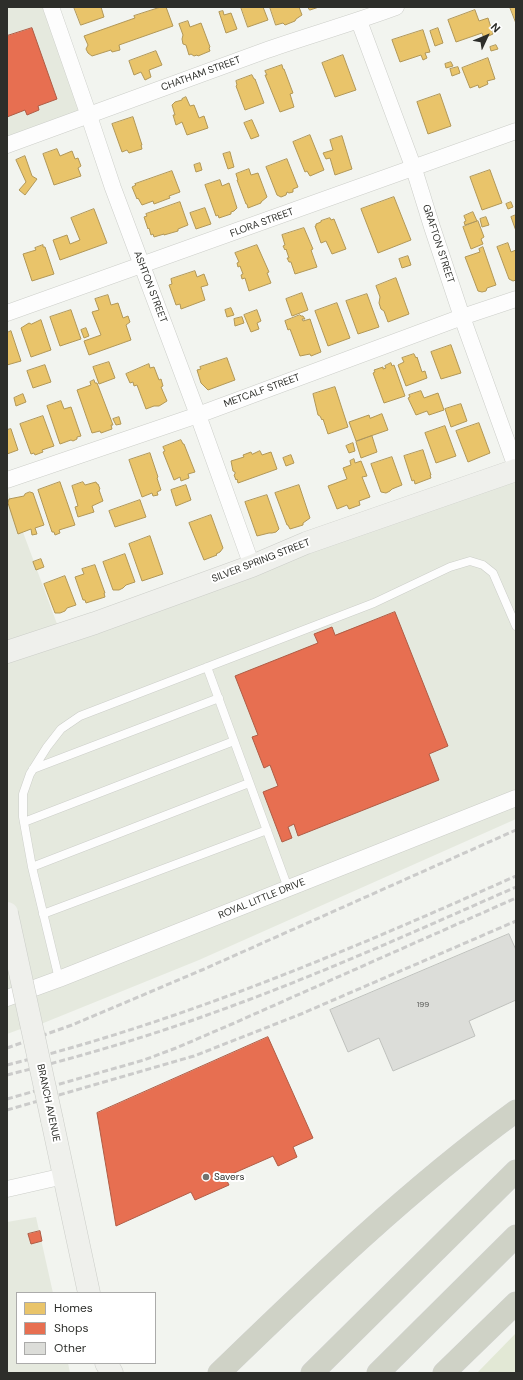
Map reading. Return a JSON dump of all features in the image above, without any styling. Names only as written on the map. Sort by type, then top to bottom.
[{"type":"highway","points":[[219,1373],[313,1282],[376,1224],[455,1157],[516,1111]]},
{"type":"highway","points":[[312,1373],[516,1171]]},
{"type":"highway","points":[[378,1373],[516,1236]]},
{"type":"highway","points":[[444,1373],[516,1302]]},
{"type":"main road","name":"SILVER SPRING STREET","points":[[7,652],[95,623],[252,566],[306,544],[516,470]]},
{"type":"main road","name":"BRANCH AVENUE","points":[[7,913],[89,1292]]},
{"type":"main road","points":[[106,1364],[112,1373]]},
{"type":"street","name":"ASHTON STREET","points":[[51,7],[112,188],[198,415],[252,566]]},
{"type":"street","name":"CHATHAM STREET","points":[[7,145],[268,50],[359,21],[396,7]]},
{"type":"street","name":"GRAFTON STREET","points":[[359,21],[414,169],[462,317],[516,467]]},
{"type":"street","name":"FLORA STREET","points":[[7,313],[414,169],[516,131]]},
{"type":"street","name":"METCALF STREET","points":[[7,480],[198,415],[462,317],[516,299]]},
{"type":"street","name":"ROYAL LITTLE DRIVE","points":[[7,998],[59,979],[516,798]]},
{"type":"street","points":[[7,1189],[64,1176]]},
{"type":"lane","points":[[59,979],[32,867],[24,822],[24,794],[30,774],[47,746],[61,729],[80,716],[374,603],[450,568],[470,561],[483,565],[493,573],[516,626]]},
{"type":"lane","points":[[207,667],[288,888]]},
{"type":"lane","points":[[33,769],[219,698]]},
{"type":"lane","points":[[24,822],[234,742]]},
{"type":"lane","points":[[32,867],[249,783]]},
{"type":"lane","points":[[43,914],[267,830]]},
{"type":"shaded area","points":[[7,7],[47,7],[88,122],[7,151]]},
{"type":"shaded area","points":[[516,470],[516,819],[199,960],[36,1026],[26,1027],[7,1034],[7,489],[60,632]]},
{"type":"shaded area","points":[[36,1217],[53,1292],[16,1292],[16,1364],[68,1364],[70,1373],[7,1373],[7,1222]]},
{"type":"green space","points":[[516,1333],[516,1373],[477,1373]]},
{"type":"building: Homes","points":[[74,7],[101,7],[104,17],[81,25]]},
{"type":"building: Homes","points":[[161,7],[166,7],[173,26],[119,45],[120,50],[112,52],[111,50],[92,56],[88,53],[86,49],[88,45],[84,36]]},
{"type":"building: Homes","points":[[241,7],[263,7],[268,20],[248,27]]},
{"type":"building: Homes","points":[[270,7],[299,7],[302,15],[295,21],[285,25],[283,23],[276,25]]},
{"type":"building: Homes","points":[[308,7],[319,7],[310,10]]},
{"type":"building: Homes","points":[[510,7],[516,7],[516,23]]},
{"type":"building: Homes","points":[[475,10],[479,21],[488,18],[493,34],[484,38],[482,33],[456,42],[448,20]]},
{"type":"building: Homes","points":[[223,11],[224,15],[231,13],[237,29],[226,33],[219,12]]},
{"type":"building: Homes","points":[[188,21],[190,27],[201,23],[210,47],[210,51],[198,56],[191,54],[189,55],[186,45],[183,44],[183,35],[179,24]]},
{"type":"building: Homes","points":[[438,28],[443,43],[435,46],[430,31]]},
{"type":"building: Homes","points":[[423,30],[430,52],[425,53],[427,58],[423,60],[421,55],[400,62],[392,40]]},
{"type":"building: Homes","points":[[496,45],[498,49],[491,51],[490,47]]},
{"type":"building: Homes","points":[[156,51],[162,65],[149,70],[151,77],[145,80],[141,72],[134,75],[129,61]]},
{"type":"building: Homes","points":[[343,55],[356,90],[335,97],[322,63]]},
{"type":"building: Homes","points":[[488,58],[495,79],[487,81],[488,84],[479,88],[478,85],[470,88],[462,68]]},
{"type":"building: Homes","points":[[451,62],[453,66],[446,68],[445,64]]},
{"type":"building: Homes","points":[[282,65],[293,93],[290,94],[294,107],[280,112],[265,75],[267,75],[265,71]]},
{"type":"building: Homes","points":[[458,67],[460,73],[452,76],[450,69]]},
{"type":"building: Homes","points":[[252,75],[264,103],[245,110],[236,86],[236,81]]},
{"type":"building: Homes","points":[[440,94],[451,126],[428,134],[417,102]]},
{"type":"building: Homes","points":[[186,97],[190,106],[194,105],[199,118],[204,116],[208,128],[187,135],[182,122],[176,125],[172,105]]},
{"type":"building: Homes","points":[[133,117],[142,149],[129,153],[127,150],[122,152],[112,124]]},
{"type":"building: Homes","points":[[252,120],[259,136],[251,139],[244,123]]},
{"type":"building: Homes","points":[[310,135],[324,170],[310,176],[307,171],[305,172],[293,142]]},
{"type":"building: Homes","points":[[342,136],[352,169],[335,175],[330,158],[326,159],[323,153],[333,150],[330,140]]},
{"type":"building: Homes","points":[[57,149],[60,156],[72,151],[75,159],[78,158],[81,166],[78,168],[81,176],[54,185],[43,154]]},
{"type":"building: Homes","points":[[230,152],[234,167],[228,169],[223,154]]},
{"type":"building: Homes","points":[[25,156],[32,176],[37,179],[25,195],[19,190],[26,182],[16,160]]},
{"type":"building: Homes","points":[[287,159],[298,187],[293,189],[293,192],[287,192],[286,195],[281,197],[277,195],[266,167]]},
{"type":"building: Homes","points":[[200,163],[202,170],[196,172],[194,165]]},
{"type":"building: Homes","points":[[249,169],[251,175],[258,173],[267,197],[261,203],[248,208],[236,174]]},
{"type":"building: Homes","points":[[490,170],[502,203],[482,210],[470,177]]},
{"type":"building: Homes","points":[[172,171],[180,192],[169,196],[170,198],[154,204],[153,201],[142,205],[138,198],[137,199],[132,187],[136,185],[135,184]]},
{"type":"building: Homes","points":[[220,180],[222,186],[229,183],[237,208],[231,212],[231,214],[219,218],[218,215],[216,216],[205,185]]},
{"type":"building: Homes","points":[[394,197],[411,240],[378,253],[361,209]]},
{"type":"building: Homes","points":[[180,202],[188,225],[178,229],[178,231],[164,235],[154,237],[153,234],[151,235],[144,217],[147,216],[146,214]]},
{"type":"building: Homes","points":[[511,202],[513,207],[508,209],[506,204]]},
{"type":"building: Homes","points":[[205,208],[211,224],[196,229],[190,213]]},
{"type":"building: Homes","points":[[94,209],[107,243],[60,260],[53,240],[67,235],[70,244],[80,240],[71,218]]},
{"type":"building: Homes","points":[[473,212],[477,221],[465,225],[464,222],[466,221],[464,216]]},
{"type":"building: Homes","points":[[516,215],[516,231],[511,217]]},
{"type":"building: Homes","points":[[486,217],[489,225],[482,227],[480,219]]},
{"type":"building: Homes","points":[[330,218],[331,220],[334,219],[346,249],[332,254],[326,241],[321,243],[315,226],[321,221]]},
{"type":"building: Homes","points":[[478,221],[484,237],[481,239],[483,244],[471,249],[463,227]]},
{"type":"building: Homes","points":[[304,228],[313,249],[311,250],[317,267],[295,274],[291,262],[289,262],[287,258],[289,258],[286,249],[285,250],[283,246],[285,245],[282,235]]},
{"type":"building: Homes","points":[[508,243],[511,252],[516,250],[516,280],[513,281],[509,279],[497,247]]},
{"type":"building: Homes","points":[[43,245],[54,274],[32,281],[23,254],[36,250],[35,248]]},
{"type":"building: Homes","points":[[257,245],[269,272],[267,273],[271,283],[249,291],[245,278],[242,279],[241,275],[243,274],[240,266],[238,267],[237,263],[239,262],[235,253]]},
{"type":"building: Homes","points":[[483,247],[496,285],[487,288],[486,291],[482,292],[478,291],[465,257],[480,252],[479,249]]},
{"type":"building: Homes","points":[[408,256],[411,265],[402,268],[399,259]]},
{"type":"building: Homes","points":[[195,271],[197,277],[204,274],[208,285],[201,287],[205,300],[181,309],[180,304],[176,305],[169,285],[172,284],[171,279]]},
{"type":"building: Homes","points":[[396,278],[409,314],[388,322],[379,303],[380,297],[376,286]]},
{"type":"building: Homes","points":[[302,293],[308,310],[292,316],[286,299]]},
{"type":"building: Homes","points":[[367,294],[379,327],[358,334],[346,301]]},
{"type":"building: Homes","points":[[108,295],[111,305],[118,303],[123,318],[128,316],[130,322],[126,325],[131,340],[89,355],[84,341],[101,335],[92,312],[99,310],[95,299]]},
{"type":"building: Homes","points":[[337,303],[350,338],[328,346],[315,311]]},
{"type":"building: Homes","points":[[231,308],[234,315],[227,317],[225,310]]},
{"type":"building: Homes","points":[[71,310],[81,339],[60,346],[50,317]]},
{"type":"building: Homes","points":[[257,310],[261,321],[257,323],[259,329],[251,332],[244,315]]},
{"type":"building: Homes","points":[[300,315],[305,319],[302,319],[303,321],[310,319],[321,352],[311,356],[310,354],[300,356],[290,329],[288,330],[285,321]]},
{"type":"building: Homes","points":[[242,317],[244,323],[235,326],[234,319]]},
{"type":"building: Homes","points":[[41,320],[51,350],[31,357],[21,328],[29,323],[31,324]]},
{"type":"building: Homes","points":[[86,328],[89,336],[84,338],[81,330]]},
{"type":"building: Homes","points":[[11,331],[21,361],[7,365],[7,333]]},
{"type":"building: Homes","points":[[451,345],[461,373],[441,379],[431,352]]},
{"type":"building: Homes","points":[[414,354],[416,358],[417,357],[422,372],[425,371],[427,378],[406,386],[398,365],[404,362],[402,358]]},
{"type":"building: Homes","points":[[227,358],[235,380],[208,390],[201,383],[197,370],[201,369],[200,367]]},
{"type":"building: Homes","points":[[109,362],[115,378],[99,384],[93,367]]},
{"type":"building: Homes","points":[[391,363],[392,366],[394,365],[405,396],[384,403],[373,373],[375,372],[374,370],[383,367],[383,369],[386,368],[385,366]]},
{"type":"building: Homes","points":[[149,364],[150,368],[154,367],[159,380],[161,379],[163,386],[161,387],[167,401],[159,406],[146,409],[137,385],[134,386],[133,382],[130,383],[126,374]]},
{"type":"building: Homes","points":[[45,365],[51,382],[33,388],[27,371]]},
{"type":"building: Homes","points":[[94,380],[95,383],[97,383],[113,425],[111,425],[112,429],[101,433],[100,431],[92,433],[77,390],[91,385],[90,382]]},
{"type":"building: Homes","points":[[335,387],[348,427],[328,434],[323,419],[322,420],[318,415],[313,394]]},
{"type":"building: Homes","points":[[421,391],[424,398],[438,393],[444,410],[429,415],[427,411],[416,415],[408,398],[410,397],[409,395]]},
{"type":"building: Homes","points":[[23,394],[26,402],[16,406],[14,398]]},
{"type":"building: Homes","points":[[61,401],[64,409],[71,407],[81,436],[77,437],[77,439],[73,441],[71,440],[60,444],[47,406]]},
{"type":"building: Homes","points":[[461,404],[467,421],[451,427],[445,409]]},
{"type":"building: Homes","points":[[382,414],[388,430],[356,441],[349,422],[369,415],[370,418]]},
{"type":"building: Homes","points":[[43,416],[54,446],[42,450],[43,452],[35,455],[34,453],[31,454],[20,424]]},
{"type":"building: Homes","points":[[119,417],[121,424],[116,425],[113,419]]},
{"type":"building: Homes","points":[[479,423],[490,453],[468,462],[456,431]]},
{"type":"building: Homes","points":[[445,426],[456,456],[436,463],[425,433]]},
{"type":"building: Homes","points":[[11,429],[18,450],[7,454],[7,430]]},
{"type":"building: Homes","points":[[372,436],[377,452],[361,458],[356,442]]},
{"type":"building: Homes","points":[[181,440],[195,472],[188,474],[189,478],[181,481],[180,477],[174,480],[163,452],[165,451],[163,447]]},
{"type":"building: Homes","points":[[353,443],[355,451],[349,453],[346,446]]},
{"type":"building: Homes","points":[[423,450],[431,478],[415,484],[414,480],[412,481],[404,456]]},
{"type":"building: Homes","points":[[260,451],[262,455],[271,452],[277,469],[238,483],[234,475],[235,472],[233,471],[231,461],[244,457],[243,455],[251,452],[252,454]]},
{"type":"building: Homes","points":[[150,453],[161,490],[157,492],[158,495],[153,496],[152,493],[142,497],[129,460]]},
{"type":"building: Homes","points":[[291,455],[294,463],[286,466],[283,458]]},
{"type":"building: Homes","points":[[392,457],[402,485],[386,493],[381,492],[371,464]]},
{"type":"building: Homes","points":[[354,459],[355,463],[361,461],[367,476],[362,477],[370,497],[359,501],[360,505],[349,509],[347,505],[337,509],[328,486],[347,479],[343,468],[351,465],[350,461]]},
{"type":"building: Homes","points":[[60,482],[75,525],[59,530],[60,533],[55,535],[54,532],[52,532],[38,490]]},
{"type":"building: Homes","points":[[83,482],[85,485],[96,482],[100,489],[99,490],[103,501],[92,506],[94,512],[78,517],[75,507],[78,506],[72,486]]},
{"type":"building: Homes","points":[[186,485],[191,500],[176,506],[171,490]]},
{"type":"building: Homes","points":[[299,485],[310,518],[303,523],[303,525],[290,529],[287,525],[275,493]]},
{"type":"building: Homes","points":[[30,492],[33,493],[44,525],[35,528],[37,534],[32,535],[31,529],[18,534],[8,503],[9,499],[24,496]]},
{"type":"building: Homes","points":[[267,495],[279,529],[276,532],[257,536],[245,502]]},
{"type":"building: Homes","points":[[140,500],[146,517],[115,527],[109,511]]},
{"type":"building: Homes","points":[[211,515],[223,548],[216,554],[217,555],[204,560],[189,523]]},
{"type":"building: Homes","points":[[150,536],[163,574],[142,581],[129,544]]},
{"type":"building: Homes","points":[[125,554],[135,582],[126,585],[119,590],[113,590],[103,562]]},
{"type":"building: Homes","points":[[41,559],[44,567],[36,570],[33,562]]},
{"type":"building: Homes","points":[[95,565],[105,597],[86,603],[85,600],[83,600],[75,577],[84,574],[82,569]]},
{"type":"building: Homes","points":[[65,576],[76,605],[67,608],[65,611],[60,613],[55,613],[44,584]]},
{"type":"building: Shops","points":[[32,28],[57,99],[38,106],[39,110],[27,115],[25,110],[7,117],[7,36]]},
{"type":"building: Shops","points":[[395,612],[448,746],[429,754],[439,780],[298,836],[294,824],[288,827],[292,838],[282,842],[263,792],[278,786],[270,765],[264,768],[252,737],[258,735],[235,676],[318,643],[314,634],[332,627],[335,635]]},
{"type":"building: Shops","points":[[268,1037],[313,1138],[293,1147],[297,1157],[278,1166],[273,1156],[225,1177],[229,1185],[195,1200],[191,1192],[116,1226],[97,1113]]},
{"type":"building: Shops","points":[[40,1231],[42,1241],[31,1244],[28,1234]]},
{"type":"building: Other","points":[[509,934],[516,950],[516,1000],[469,1021],[475,1036],[393,1071],[379,1038],[348,1052],[330,1010]]},
{"type":"railway","points":[[7,1048],[72,1025],[202,970],[516,830]]},
{"type":"railway","points":[[7,1065],[138,1027],[266,982],[391,931],[516,876]]},
{"type":"railway","points":[[7,1075],[115,1046],[221,1010],[332,967],[516,887]]},
{"type":"railway","points":[[7,1099],[144,1060],[176,1048],[516,898]]},
{"type":"railway","points":[[7,1110],[194,1056],[301,1014],[516,921]]},
{"type":"place","name":"Savers","points":[[206,1177]]}]
